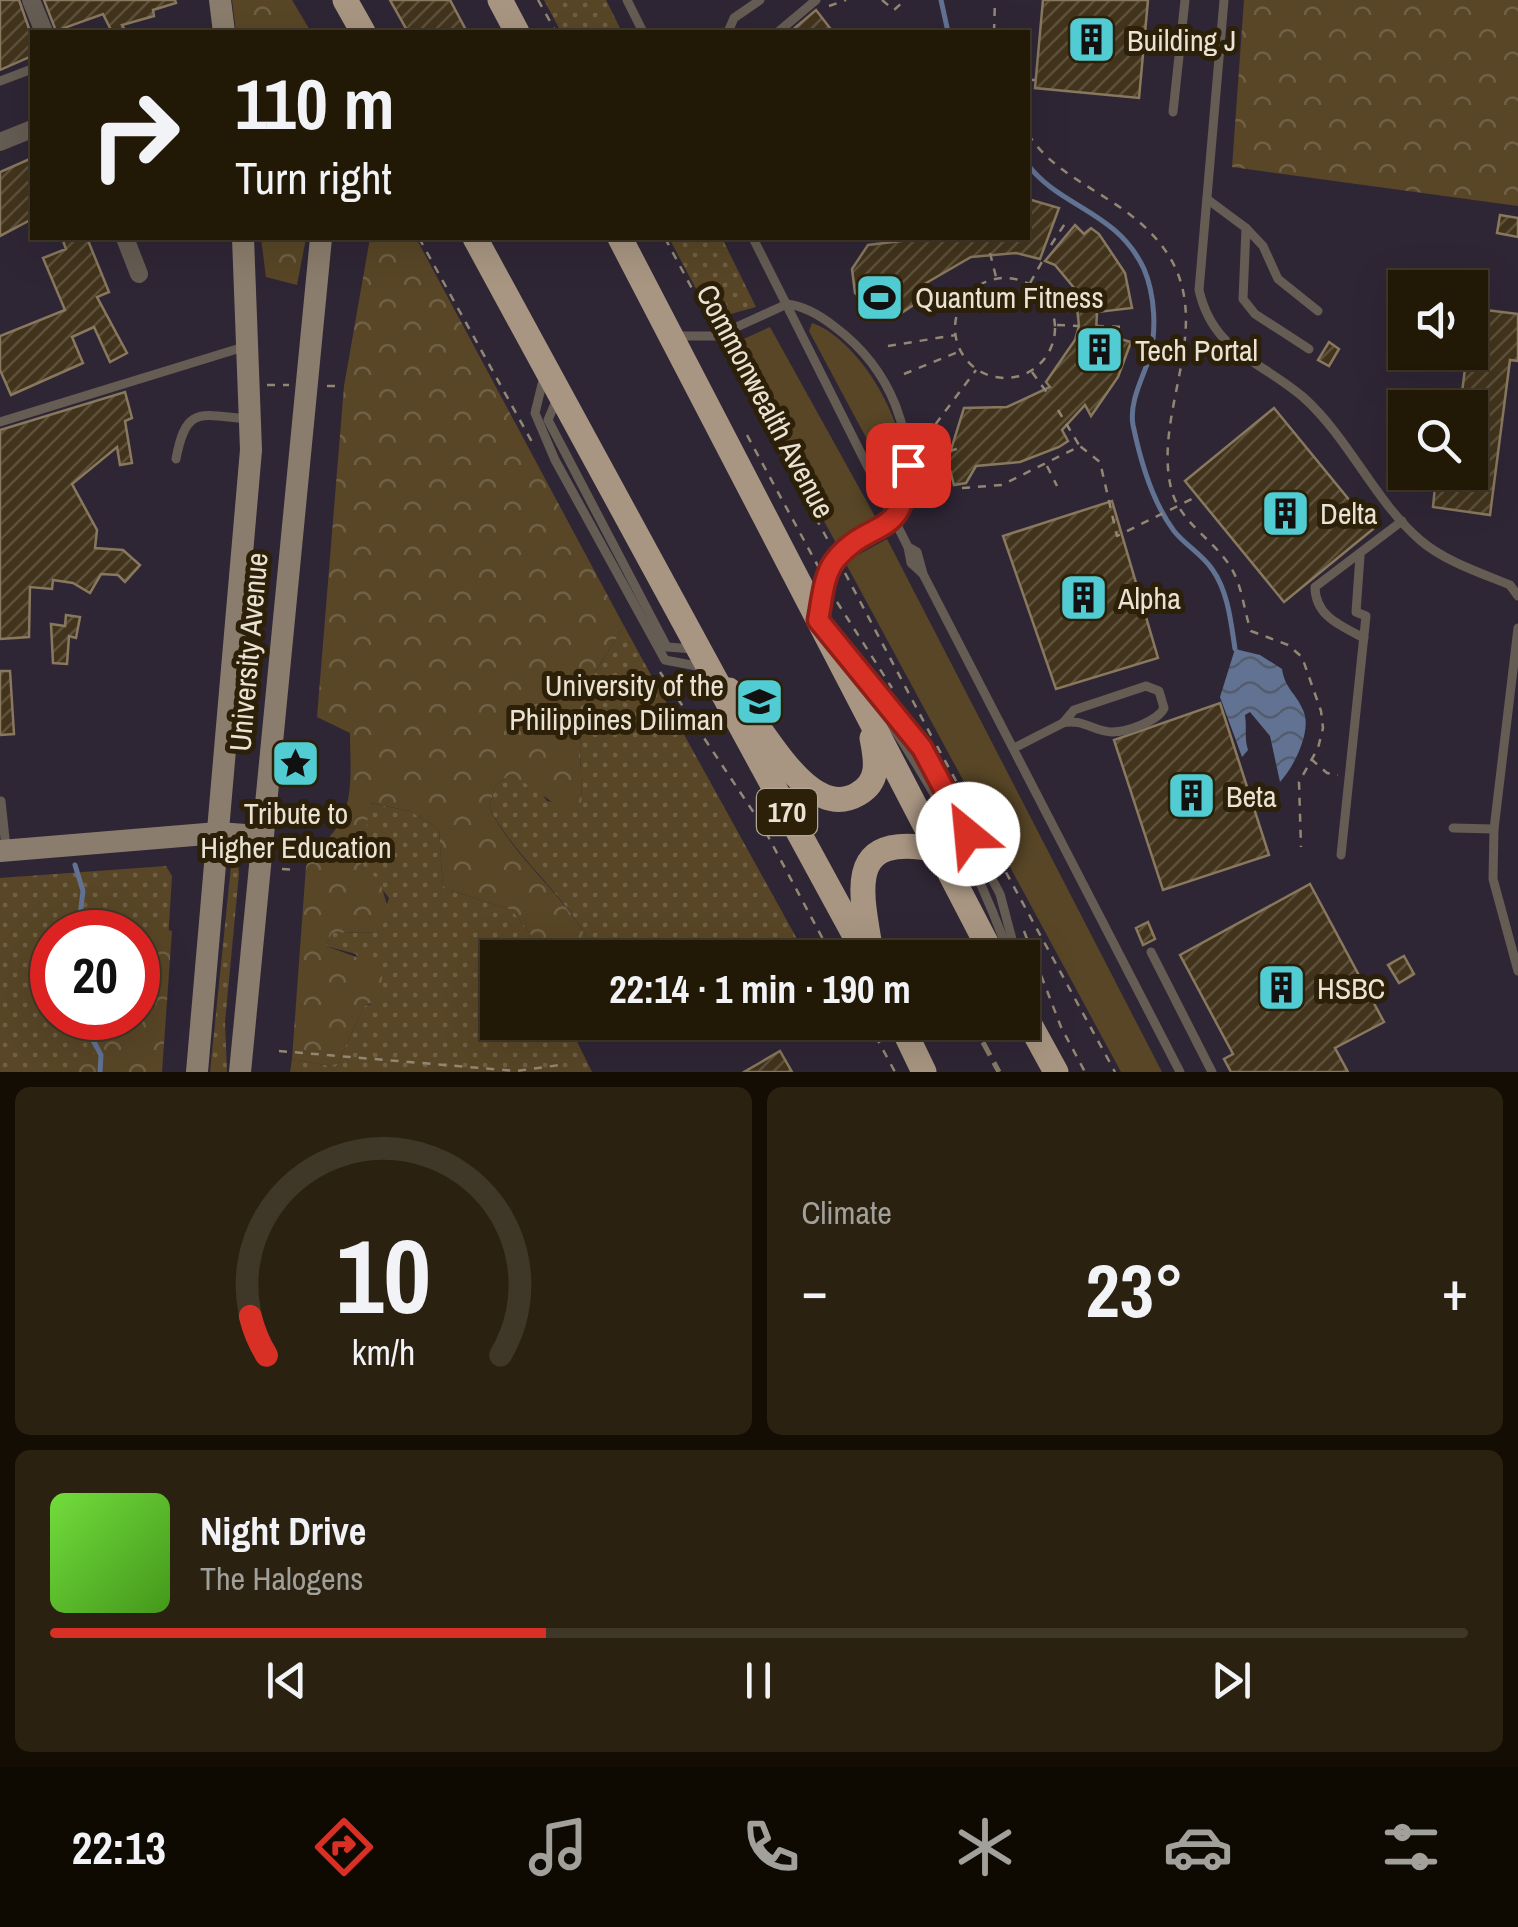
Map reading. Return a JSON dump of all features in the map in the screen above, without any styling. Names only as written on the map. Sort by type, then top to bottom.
[{"type":"main road","points":[[220,0],[224,30]]},
{"type":"main road","points":[[346,0],[362,30]]},
{"type":"main road","points":[[500,0],[516,30]]},
{"type":"main road","name":"University Avenue","points":[[197,1072],[251,419],[242,240]]},
{"type":"main road","name":"University Avenue","points":[[240,1072],[321,240]]},
{"type":"main road","name":"170","points":[[476,240],[701,658],[860,940]]},
{"type":"main road","name":"Commonwealth Avenue","points":[[621,240],[984,940]]},
{"type":"main road","points":[[701,658],[746,706],[802,784],[824,799],[857,795],[873,780],[876,758],[866,709]]},
{"type":"main road","points":[[3,851],[218,832],[260,836]]},
{"type":"main road","points":[[868,940],[861,875],[872,856],[904,844],[934,849]]},
{"type":"main road","points":[[909,1040],[924,1072]]},
{"type":"main road","points":[[1039,1040],[1056,1072]]},
{"type":"street","points":[[31,0],[43,30]]},
{"type":"street","points":[[0,142],[30,131]]},
{"type":"street","points":[[126,240],[139,274]]},
{"type":"lane","points":[[627,0],[642,30]]},
{"type":"lane","points":[[729,30],[734,18],[760,0]]},
{"type":"lane","points":[[1173,112],[1185,0]]},
{"type":"lane","points":[[1224,0],[1200,290],[1210,322],[1222,340],[1302,396],[1337,433],[1402,521],[1436,552],[1510,585],[1518,596]]},
{"type":"lane","points":[[781,30],[816,5]]},
{"type":"lane","points":[[0,82],[30,71]]},
{"type":"lane","points":[[1207,199],[1246,228],[1263,246],[1278,278],[1318,311]]},
{"type":"lane","points":[[1246,228],[1243,299],[1255,314],[1309,348]]},
{"type":"lane","points":[[754,240],[1180,1072]]},
{"type":"lane","points":[[669,336],[717,336],[787,304],[824,318],[874,361],[896,406],[908,465],[904,504],[894,518],[837,557],[826,581],[818,620],[922,748],[1000,894],[1010,940]]},
{"type":"lane","points":[[0,422],[12,415],[93,396],[250,346]]},
{"type":"lane","points":[[546,369],[536,413],[555,460],[637,615],[666,660],[701,658]]},
{"type":"lane","points":[[176,459],[182,429],[190,418],[201,415],[251,419]]},
{"type":"lane","points":[[1364,638],[1335,623],[1315,600],[1315,587],[1402,521]]},
{"type":"lane","points":[[1341,855],[1366,616],[1356,612],[1360,556]]},
{"type":"lane","points":[[1518,628],[1494,830],[1493,879],[1518,972]]},
{"type":"lane","points":[[1014,748],[1063,723],[1079,721],[1114,732],[1156,719],[1164,708],[1159,691],[1146,686],[1074,710],[1063,723]]},
{"type":"lane","points":[[1,801],[3,851]]},
{"type":"lane","points":[[1453,828],[1494,830]]},
{"type":"lane","points":[[1151,952],[1212,1072]]},
{"type":"path","points":[[538,0],[555,30]]},
{"type":"path","points":[[816,5],[846,0]]},
{"type":"path","points":[[882,0],[894,10],[905,0]]},
{"type":"path","points":[[994,30],[995,0]]},
{"type":"path","points":[[1030,80],[1036,80]]},
{"type":"path","points":[[1030,137],[1039,152],[1129,210],[1165,250],[1181,281],[1186,339],[1168,462],[1179,508],[1233,572],[1250,631],[1288,645],[1302,657],[1324,728],[1299,782],[1300,847]]},
{"type":"path","points":[[1051,245],[1068,219]]},
{"type":"path","points":[[666,240],[1115,1072]]},
{"type":"path","points":[[990,253],[996,278]]},
{"type":"path","points":[[1030,284],[1043,260]]},
{"type":"path","points":[[996,278],[1030,284],[1043,294],[1056,325],[1047,356],[1031,371],[1006,379],[976,370],[960,351],[956,335],[958,310],[967,295],[996,278]]},
{"type":"path","points":[[1056,325],[1079,326]]},
{"type":"path","points":[[1096,326],[1128,327]]},
{"type":"path","points":[[888,346],[956,335]]},
{"type":"path","points":[[904,374],[960,351]]},
{"type":"path","points":[[926,437],[976,370]]},
{"type":"path","points":[[1031,371],[1048,394]]},
{"type":"path","points":[[251,384],[338,386]]},
{"type":"path","points":[[1058,410],[1080,446],[1100,462],[1117,536],[1198,496]]},
{"type":"path","name":"Commonwealth Avenue","points":[[742,424],[855,636],[899,698]]},
{"type":"path","points":[[962,488],[1002,485],[1080,446]]},
{"type":"path","points":[[908,465],[959,448]]},
{"type":"path","points":[[1046,464],[1056,486]]},
{"type":"path","points":[[910,714],[932,745],[1014,905]]},
{"type":"path","points":[[1312,760],[1327,773]]},
{"type":"path","points":[[1020,922],[1061,1027],[1085,1072]]},
{"type":"path","points":[[878,1040],[895,1072]]},
{"type":"path","points":[[279,1051],[516,1071],[560,1066]]},
{"type":"shaded area","name":"University of the Philippines Diliman","points":[[0,0],[1518,0],[1518,1072],[0,1072]]},
{"type":"green space","points":[[232,0],[292,0],[310,30],[236,30]]},
{"type":"green space","points":[[544,0],[606,0],[621,30],[560,30]]},
{"type":"green space","points":[[1244,0],[1518,0],[1518,206],[1232,167]]},
{"type":"green space","points":[[261,240],[306,240],[297,285],[266,277]]},
{"type":"green space","points":[[370,240],[417,240],[624,626],[589,682],[580,745],[582,807],[571,814],[509,775],[495,786],[489,807],[514,846],[588,940],[535,940],[512,910],[443,888],[439,829],[410,811],[370,803],[361,863],[380,882],[390,914],[378,932],[332,933],[326,946],[381,966],[384,997],[364,1006],[336,1067],[292,1059],[306,866],[341,821],[350,790],[350,733],[317,717],[344,386]]},
{"type":"green space","points":[[670,240],[723,240],[756,307],[712,319]]},
{"type":"green space","points":[[812,323],[849,349],[882,393],[901,444],[904,468],[900,489],[893,488],[809,331]]},
{"type":"green space","points":[[770,327],[877,520],[836,543],[728,346]]},
{"type":"green space","points":[[887,539],[1162,1072],[1121,1072],[845,562]]},
{"type":"green space","points":[[624,626],[798,940],[588,940],[489,807],[495,786],[509,775],[537,787],[547,801],[582,807],[580,745],[589,682]]},
{"type":"green space","points":[[369,803],[410,811],[439,829],[443,888],[512,910],[535,940],[480,940],[480,1040],[576,1040],[592,1072],[290,1072],[292,1059],[336,1067],[364,1006],[371,1004],[356,954],[326,946],[332,933],[378,932],[389,898],[361,863]]},
{"type":"green space","points":[[232,856],[238,860],[239,874],[225,1022],[227,1072],[210,1072]]},
{"type":"green space","points":[[166,866],[172,876],[160,1072],[0,1072],[0,878]]},
{"type":"green space","points":[[160,929],[172,931],[162,1072],[69,1072],[95,1053],[105,1040],[160,1040]]},
{"type":"water","points":[[1235,649],[1260,655],[1282,669],[1303,710],[1304,738],[1296,759],[1280,782],[1270,736],[1250,712],[1245,715],[1248,750],[1242,757],[1220,697]]},
{"type":"building","points":[[0,0],[19,0],[30,31],[30,57],[0,70]]},
{"type":"building","points":[[44,0],[176,3],[153,10],[154,16],[122,25],[125,30],[111,30],[103,14],[56,30]]},
{"type":"building","points":[[390,0],[450,0],[466,30],[407,30]]},
{"type":"building","name":"Building J","points":[[1043,0],[1148,0],[1139,98],[1035,88]]},
{"type":"building","points":[[816,10],[831,30],[792,30]]},
{"type":"building","points":[[30,159],[30,220],[0,236],[0,172]]},
{"type":"building","points":[[1030,200],[1059,208],[1040,259],[1016,253],[971,257],[921,286],[915,304],[897,316],[872,310],[855,293],[852,269],[868,245],[1030,240]]},
{"type":"building","points":[[1500,215],[1518,218],[1518,237],[1497,233]]},
{"type":"building","name":"Tech Portal","points":[[1075,225],[1084,234],[1091,228],[1099,234],[1125,273],[1132,308],[1097,312],[1096,332],[1131,342],[1118,377],[1091,416],[1085,405],[1062,430],[1068,441],[1059,447],[1020,462],[976,466],[966,483],[954,485],[950,470],[945,469],[964,408],[1007,407],[1050,387],[1046,382],[1075,340],[1079,326],[1075,289],[1055,265],[1045,261]]},
{"type":"building","points":[[63,240],[88,240],[109,292],[97,297],[127,353],[110,362],[94,327],[72,337],[83,363],[11,395],[0,370],[0,336],[65,310],[43,258],[66,249]]},
{"type":"building","points":[[1488,310],[1518,314],[1518,361],[1510,360],[1490,515],[1433,507],[1435,490],[1488,490],[1488,390],[1462,390],[1465,370],[1488,370]]},
{"type":"building","points":[[1329,342],[1339,349],[1329,366],[1318,360]]},
{"type":"building","points":[[125,392],[132,418],[125,421],[132,463],[120,465],[117,447],[72,484],[97,530],[95,548],[123,550],[140,565],[125,582],[118,575],[101,574],[90,593],[73,583],[53,580],[52,589],[30,587],[29,637],[0,639],[0,430]]},
{"type":"building","name":"Delta","points":[[1274,408],[1373,529],[1284,602],[1185,481]]},
{"type":"building","points":[[917,429],[924,456],[919,496],[914,496],[911,430]]},
{"type":"building","name":"Alpha","points":[[1112,501],[1158,658],[1056,689],[1003,536]]},
{"type":"building","points":[[66,615],[80,617],[76,638],[69,636],[67,664],[53,663],[51,624],[65,626]]},
{"type":"building","points":[[0,671],[10,671],[14,734],[0,735]]},
{"type":"building","name":"Beta","points":[[1220,703],[1269,855],[1163,890],[1114,740]]},
{"type":"building","name":"HSBC","points":[[1310,884],[1384,1022],[1335,1048],[1348,1072],[1231,1072],[1224,1059],[1233,1054],[1180,955]]},
{"type":"building","points":[[1148,922],[1155,939],[1143,945],[1136,928]]},
{"type":"building","points":[[1404,956],[1414,974],[1399,983],[1388,965]]},
{"type":"building","points":[[780,1051],[792,1072],[744,1072]]},
{"type":"waterway","points":[[941,0],[948,30]]},
{"type":"waterway","points":[[1030,167],[1056,191],[1119,234],[1144,269],[1151,290],[1154,326],[1152,348],[1133,408],[1136,438],[1148,480],[1166,520],[1208,564],[1222,587],[1235,649]]},
{"type":"waterway","points":[[75,865],[83,891],[81,910]]},
{"type":"waterway","points":[[93,1040],[101,1055],[100,1072]]},
{"type":"railway","points":[[982,1040],[999,1072]]},
{"type":"place","name":"Building J","points":[[1092,40]]},
{"type":"place","name":"Quantum Fitness","points":[[880,297]]},
{"type":"place","name":"Tech Portal","points":[[1100,350]]},
{"type":"place","name":"Delta","points":[[1285,513]]},
{"type":"place","name":"Alpha","points":[[1083,598]]},
{"type":"place","name":"University of the Philippines Diliman","points":[[759,702]]},
{"type":"place","name":"Tribute to Higher Education","points":[[296,764]]},
{"type":"place","name":"Beta","points":[[1191,796]]},
{"type":"place","name":"HSBC","points":[[1282,988]]},
{"type":"route","points":[[908,465],[904,504],[880,530],[837,557],[829,570],[818,620],[922,748],[968,834]]}]
